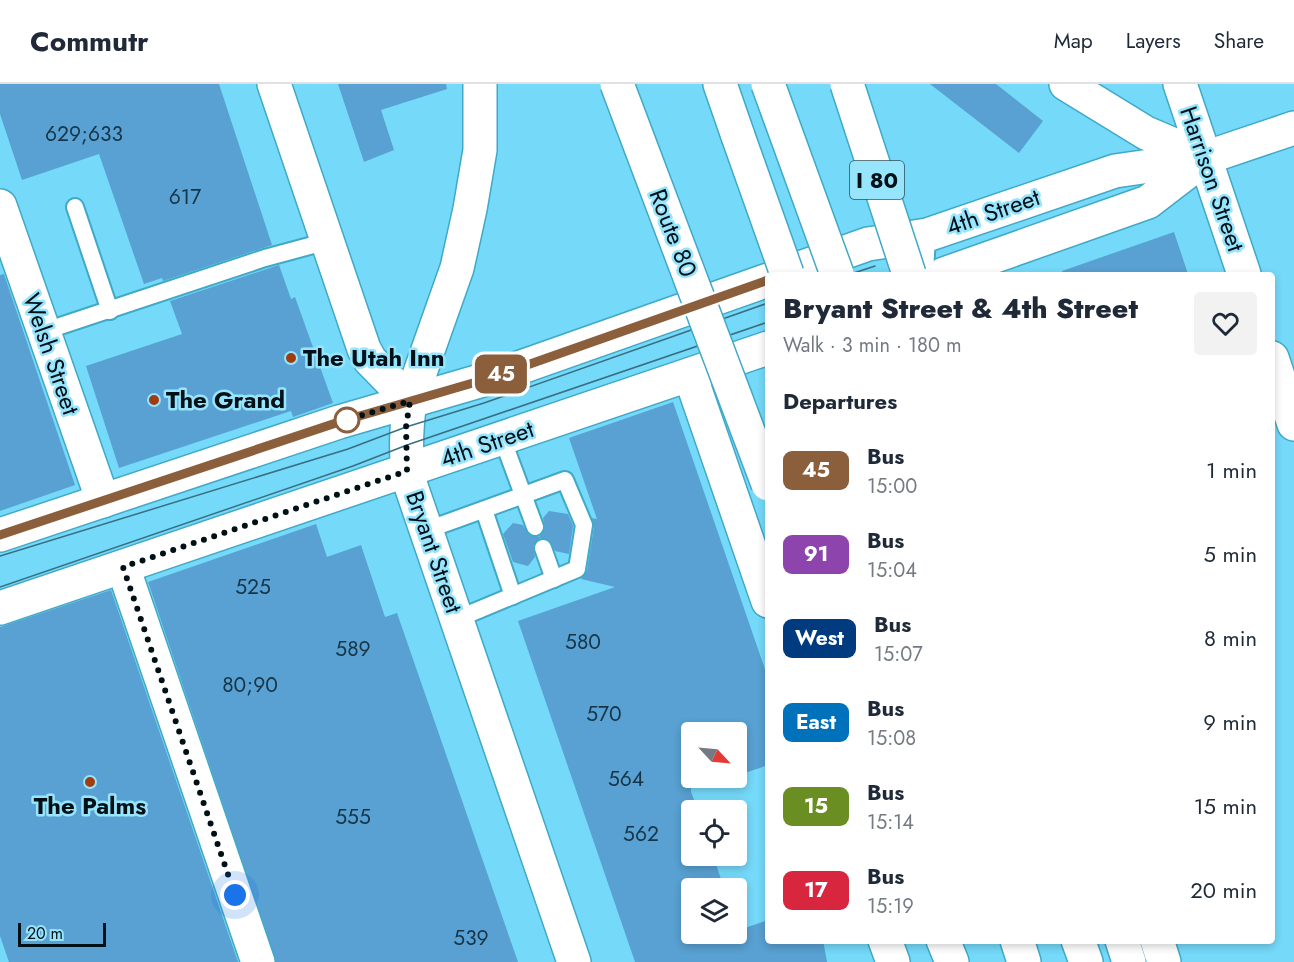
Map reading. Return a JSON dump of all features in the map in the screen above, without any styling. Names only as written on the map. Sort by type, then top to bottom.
[{"type":"main road","points":[[274,84],[364,349],[370,360],[410,401]]},
{"type":"main road","name":"Route 80","points":[[617,84],[765,476]]},
{"type":"main road","points":[[720,84],[784,272]]},
{"type":"main road","points":[[768,84],[836,272]]},
{"type":"main road","name":"I 80","points":[[847,84],[908,272]]},
{"type":"main road","points":[[1066,84],[1146,133],[1205,158]]},
{"type":"main road","name":"Harrison Street","points":[[1180,84],[1243,272]]},
{"type":"main road","name":"Bryant Street","points":[[481,88],[480,150],[460,258],[410,401],[406,427],[407,471],[574,962]]},
{"type":"main road","name":"4th Street","points":[[791,272],[868,244],[927,236],[1115,171],[1205,158],[1294,128]]},
{"type":"main road","name":"4th Street","points":[[950,272],[1148,202],[1205,158]]},
{"type":"main road","name":"Welsh Street","points":[[0,206],[42,332],[103,501]]},
{"type":"main road","points":[[0,535],[339,422],[490,378],[765,281]]},
{"type":"main road","name":"4th Street","points":[[0,608],[765,349]]},
{"type":"main road","points":[[1275,367],[1294,424]]},
{"type":"main road","points":[[690,375],[765,591]]},
{"type":"main road","points":[[123,567],[258,962]]},
{"type":"main road","points":[[886,944],[893,962]]},
{"type":"main road","points":[[945,944],[952,962]]},
{"type":"main road","points":[[1018,944],[1024,962]]},
{"type":"main road","points":[[1079,944],[1086,962]]},
{"type":"main road","points":[[1123,944],[1129,962]]},
{"type":"main road","points":[[1158,944],[1164,962]]},
{"type":"lane","points":[[75,207],[110,311]]},
{"type":"lane","points":[[925,272],[927,236]]},
{"type":"lane","points":[[42,332],[265,258],[328,241]]},
{"type":"lane","points":[[502,438],[535,527]]},
{"type":"lane","points":[[427,530],[565,480],[584,525],[577,569],[456,619]]},
{"type":"lane","points":[[484,510],[513,596]]},
{"type":"lane","points":[[543,548],[554,579]]},
{"type":"building","points":[[0,84],[219,84],[272,245],[163,281],[162,278],[144,284],[99,154],[22,180],[0,114]]},
{"type":"building","points":[[338,84],[446,84],[447,89],[381,110],[394,150],[364,162]]},
{"type":"building","points":[[930,84],[996,84],[1043,121],[1019,153]]},
{"type":"building","points":[[1174,232],[1187,272],[1062,272]]},
{"type":"building","points":[[279,265],[291,299],[295,297],[333,403],[293,417],[291,411],[119,468],[86,366],[182,334],[170,301]]},
{"type":"building","points":[[4,274],[75,485],[0,511],[0,275]]},
{"type":"building","points":[[673,402],[765,669],[765,766],[747,772],[747,722],[681,722],[681,788],[691,788],[694,800],[681,800],[681,866],[717,866],[721,878],[681,878],[681,944],[747,944],[747,927],[765,921],[765,944],[824,944],[827,962],[635,962],[518,621],[615,587],[581,579],[587,571],[594,527],[592,518],[597,519],[569,438]]},
{"type":"building","points":[[549,511],[568,514],[573,526],[569,554],[555,551],[549,540],[540,538],[533,546],[535,557],[528,566],[513,562],[503,534],[513,523],[523,525],[529,535],[539,537],[545,529],[543,518]]},
{"type":"building","points":[[316,524],[327,557],[361,545],[385,617],[397,613],[518,962],[276,962],[148,582]]},
{"type":"building","name":"The Palms","points":[[111,590],[238,962],[9,962],[0,936],[0,627]]},
{"type":"tram line","points":[[857,272],[875,266]]},
{"type":"tram line","points":[[0,556],[348,449],[765,304]]},
{"type":"tram line","points":[[0,587],[765,323]]},
{"type":"bus line","name":"45","points":[[0,535],[339,422],[490,378],[765,281]]},
{"type":"place","name":"The Utah Inn","points":[[291,358]]},
{"type":"place","name":"The Grand","points":[[154,400]]},
{"type":"place","name":"The Palms","points":[[90,782]]},
{"type":"route","points":[[235,895],[123,567],[407,471],[406,427],[410,401],[339,422],[347,420]]}]
